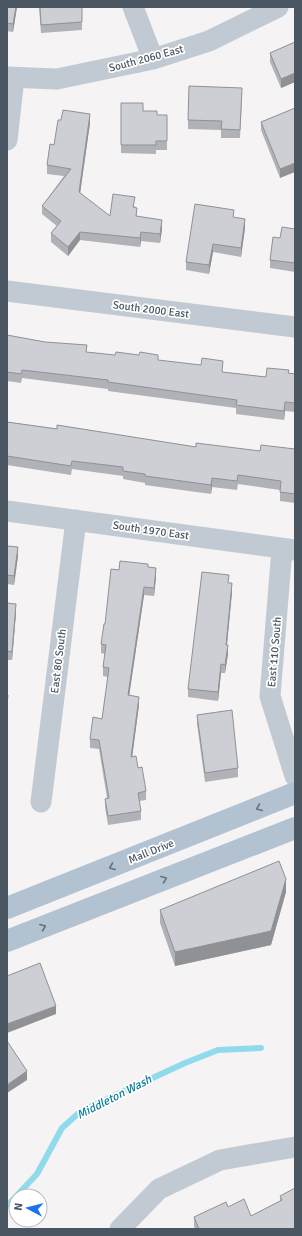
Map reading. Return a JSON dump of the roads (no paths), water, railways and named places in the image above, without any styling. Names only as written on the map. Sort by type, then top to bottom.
[{"type":"main road","name":"Mall Drive","points":[[7,908],[295,793]]},
{"type":"main road","points":[[7,941],[295,828]]},
{"type":"street","points":[[133,7],[153,59]]},
{"type":"street","name":"South 2060 East","points":[[10,78],[57,79],[153,59],[209,41],[278,7]]},
{"type":"street","points":[[7,140],[10,78]]},
{"type":"street","name":"South 2000 East","points":[[7,291],[295,327]]},
{"type":"street","name":"South 1970 East","points":[[7,511],[289,550]]},
{"type":"street","name":"East 80 South","points":[[41,802],[76,520]]},
{"type":"street","name":"East 110 South","points":[[289,550],[270,696],[295,776]]},
{"type":"street","points":[[120,1229],[159,1189],[166,1185],[220,1160],[295,1147]]},
{"type":"waterway","name":"Middleton Wash","points":[[7,1206],[37,1174],[62,1128],[81,1111],[185,1063],[218,1050],[261,1048]]}]
